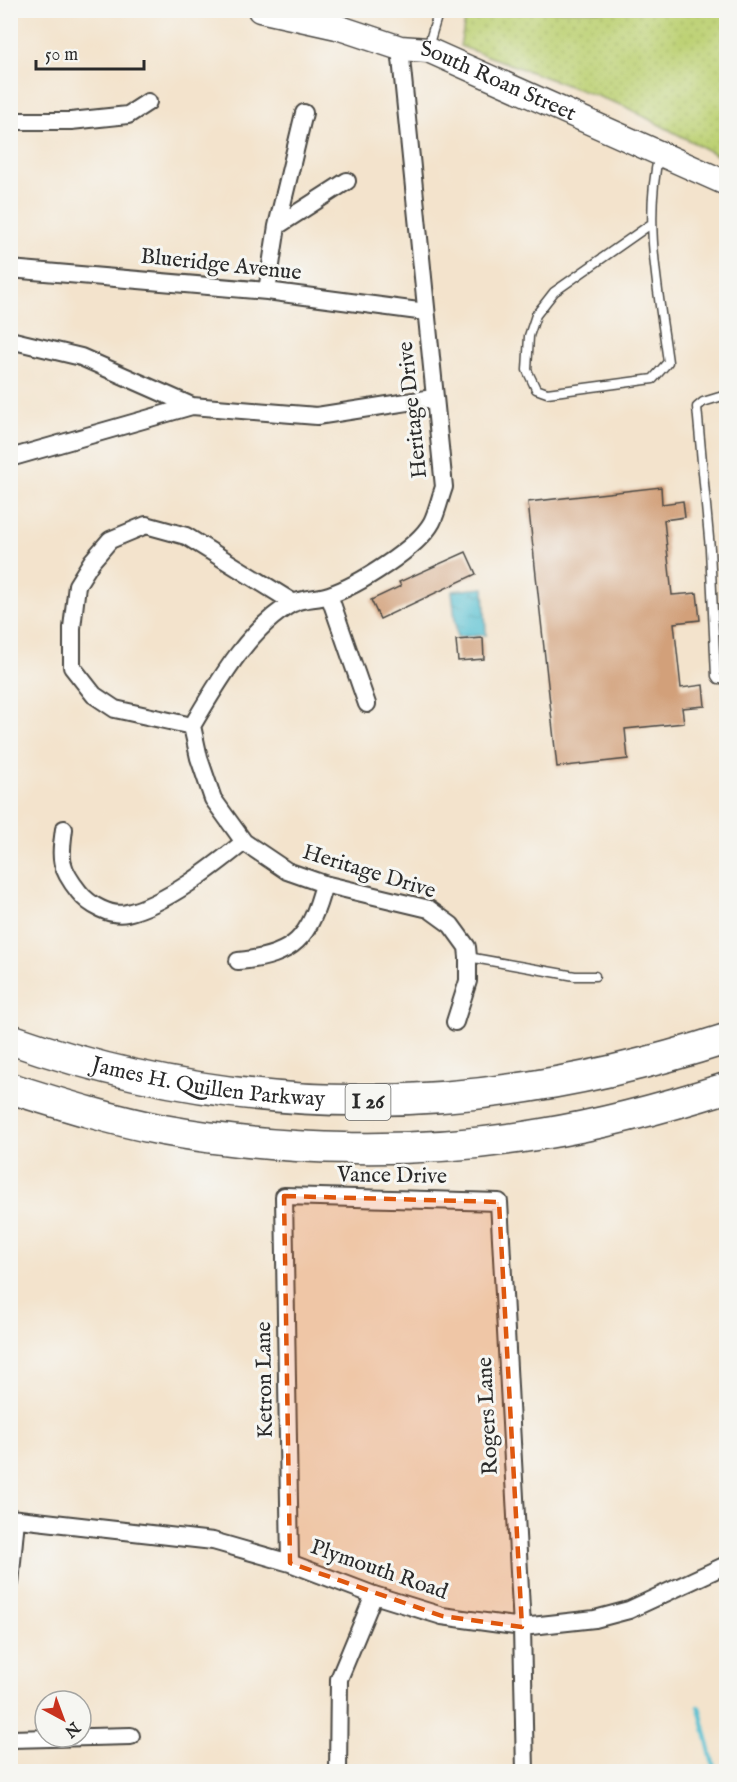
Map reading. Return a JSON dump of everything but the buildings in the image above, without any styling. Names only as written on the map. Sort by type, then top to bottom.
[{"type":"highway","name":"James H. Quillen Parkway","points":[[10,1040],[158,1081],[297,1100],[370,1102],[446,1098],[522,1089],[605,1073],[726,1039]]},
{"type":"highway","name":"I 26","points":[[10,1088],[89,1113],[164,1130],[251,1142],[324,1147],[464,1143],[541,1135],[651,1109],[726,1088]]},
{"type":"main road","name":"South Roan Street","points":[[260,10],[288,14],[337,27],[400,48],[428,50],[726,183]]},
{"type":"street","name":"Heritage Drive","points":[[400,48],[433,398],[444,487],[432,523],[399,555],[367,578],[329,595],[294,603],[244,647],[218,682],[192,726],[199,758],[213,799],[244,842],[287,871],[324,884],[429,909],[451,926],[467,947],[468,957]]},
{"type":"street","points":[[10,121],[71,121],[128,115],[148,102]]},
{"type":"street","points":[[267,291],[277,226],[304,113]]},
{"type":"street","points":[[277,226],[347,182]]},
{"type":"street","name":"Blueridge Avenue","points":[[10,269],[267,291],[426,312]]},
{"type":"street","points":[[10,340],[81,357],[192,406],[317,416],[433,398]]},
{"type":"street","points":[[10,458],[192,406]]},
{"type":"street","points":[[192,726],[116,709],[94,694],[72,667],[72,628],[77,585],[92,561],[110,540],[146,525],[186,536],[294,603]]},
{"type":"street","points":[[329,595],[367,704]]},
{"type":"street","points":[[64,829],[60,860],[71,881],[84,898],[110,913],[127,913],[176,890],[208,871],[244,842]]},
{"type":"street","points":[[238,961],[259,959],[281,952],[299,939],[315,918],[324,884]]},
{"type":"street","points":[[455,1022],[468,981],[468,957]]},
{"type":"street","name":"Vance Drive","points":[[285,1196],[499,1202]]},
{"type":"street","name":"Ketron Lane","points":[[285,1196],[290,1563]]},
{"type":"street","name":"Rogers Lane","points":[[499,1202],[522,1627],[525,1772]]},
{"type":"street","points":[[10,1583],[13,1519]]},
{"type":"street","name":"Plymouth Road","points":[[13,1519],[213,1541],[290,1563],[374,1595],[442,1616],[522,1627],[584,1621],[629,1610],[726,1565]]},
{"type":"street","points":[[338,1772],[339,1679],[374,1595]]},
{"type":"street","points":[[10,1739],[131,1736]]},
{"type":"lane","points":[[428,50],[439,10]]},
{"type":"lane","points":[[651,224],[554,292],[536,315],[529,336],[527,370],[536,389],[548,393],[653,379],[662,372],[668,362],[651,224],[653,178],[659,153]]},
{"type":"lane","points":[[726,395],[703,402],[698,407],[710,549],[716,676],[718,679],[726,679]]},
{"type":"lane","points":[[468,957],[575,976],[596,976]]},
{"type":"highlighted area","points":[[284,1196],[499,1202],[522,1627],[442,1616],[290,1563]]},
{"type":"green space","points":[[467,11],[726,11],[726,160],[624,106],[460,46]]},
{"type":"water","points":[[484,588],[486,635],[457,637],[452,591]]},
{"type":"waterway","points":[[699,1707],[715,1772]]}]
